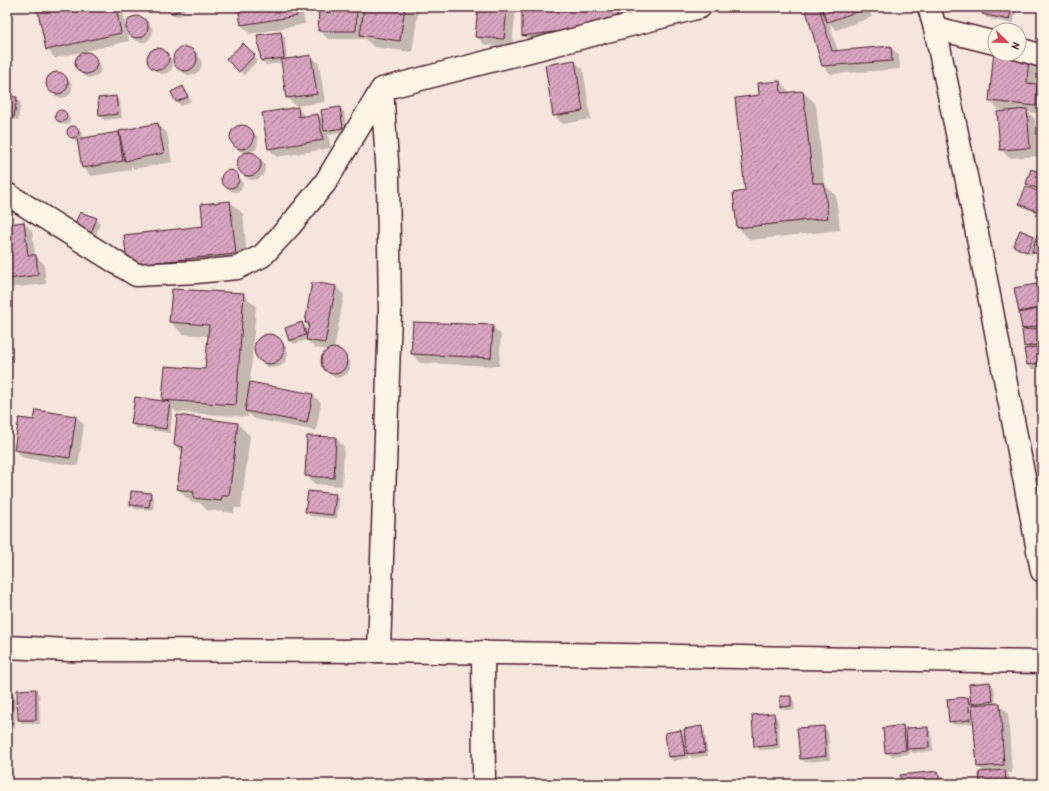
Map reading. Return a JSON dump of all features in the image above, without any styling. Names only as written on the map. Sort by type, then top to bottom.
[{"type":"main road","points":[[7,194],[136,275],[237,268],[262,256],[312,200],[325,183],[382,89],[688,8]]},
{"type":"main road","points":[[932,17],[987,40]]},
{"type":"main road","points":[[932,17],[967,181],[1042,571]]},
{"type":"main road","points":[[1027,51],[1042,56]]},
{"type":"main road","points":[[379,651],[390,313],[388,176],[382,89]]},
{"type":"main road","points":[[7,647],[69,650],[483,652],[1042,662]]},
{"type":"main road","points":[[483,652],[484,784]]},
{"type":"building","points":[[37,7],[68,7],[69,12],[91,7],[116,7],[121,33],[46,50]]},
{"type":"building","points":[[166,7],[180,7],[179,10],[172,13],[168,11]]},
{"type":"building","points":[[238,7],[295,7],[297,16],[241,25]]},
{"type":"building","points":[[319,7],[357,7],[356,31],[318,31]]},
{"type":"building","points":[[364,7],[405,7],[400,41],[360,35]]},
{"type":"building","points":[[478,7],[507,7],[504,39],[475,37]]},
{"type":"building","points":[[522,7],[617,7],[619,24],[522,36]]},
{"type":"building","points":[[805,7],[819,7],[832,51],[891,46],[892,61],[822,66]]},
{"type":"building","points":[[821,7],[864,7],[865,9],[827,22]]},
{"type":"building","points":[[983,7],[1012,7],[1009,20],[982,14]]},
{"type":"building","points":[[133,16],[141,16],[148,23],[148,31],[141,38],[133,38],[126,31],[126,23]]},
{"type":"building","points":[[281,32],[284,58],[261,61],[257,35]]},
{"type":"building","points":[[243,43],[255,55],[239,72],[226,59]]},
{"type":"building","points":[[185,47],[194,50],[197,59],[194,68],[185,71],[176,68],[173,59],[176,50]]},
{"type":"building","points":[[158,48],[166,51],[169,59],[166,67],[158,70],[150,67],[147,59],[150,51]]},
{"type":"building","points":[[86,52],[94,55],[97,63],[94,71],[86,74],[78,71],[75,63],[78,55]]},
{"type":"building","points":[[311,55],[317,94],[286,98],[281,60]]},
{"type":"building","points":[[1027,55],[1029,55],[1027,83],[1037,84],[1036,106],[989,101],[993,62],[1027,62]]},
{"type":"building","points":[[575,60],[583,111],[553,116],[545,65]]},
{"type":"building","points":[[57,72],[65,75],[68,83],[65,91],[57,94],[49,91],[46,83],[49,75]]},
{"type":"building","points":[[780,81],[781,93],[803,91],[813,183],[824,183],[828,218],[737,228],[733,193],[745,191],[735,98],[759,95],[758,83]]},
{"type":"building","points":[[183,86],[188,97],[176,102],[171,92]]},
{"type":"building","points":[[7,96],[17,97],[14,117],[7,116]]},
{"type":"building","points":[[116,96],[118,114],[99,116],[98,98]]},
{"type":"building","points":[[298,107],[299,117],[318,114],[323,140],[268,149],[262,113]]},
{"type":"building","points":[[340,107],[343,128],[324,131],[321,110]]},
{"type":"building","points":[[1027,109],[1030,148],[1000,150],[997,112]]},
{"type":"building","points":[[59,110],[63,110],[67,116],[63,122],[59,122],[55,118],[55,114]]},
{"type":"building","points":[[158,123],[164,153],[125,161],[119,131]]},
{"type":"building","points":[[237,125],[247,125],[254,132],[254,142],[247,149],[237,149],[230,142],[230,132]]},
{"type":"building","points":[[71,126],[75,126],[79,132],[75,138],[71,138],[67,134],[67,130]]},
{"type":"building","points":[[119,132],[123,161],[82,168],[77,139]]},
{"type":"building","points":[[244,152],[254,152],[261,159],[261,169],[254,176],[244,176],[237,169],[237,159]]},
{"type":"building","points":[[1031,169],[1042,173],[1042,190],[1026,184]]},
{"type":"building","points":[[230,170],[236,173],[239,179],[236,185],[230,188],[224,185],[221,179],[224,173]]},
{"type":"building","points":[[1026,186],[1042,193],[1042,213],[1019,204]]},
{"type":"building","points":[[230,201],[236,254],[127,265],[124,235],[203,226],[201,204]]},
{"type":"building","points":[[80,212],[97,218],[91,233],[74,226]]},
{"type":"building","points":[[24,222],[28,255],[36,255],[38,275],[7,279],[7,224]]},
{"type":"building","points":[[1020,230],[1034,236],[1027,252],[1013,246]]},
{"type":"building","points":[[1037,235],[1042,237],[1042,255],[1032,252]]},
{"type":"building","points":[[312,282],[336,286],[325,343],[306,340],[309,323],[305,323]]},
{"type":"building","points":[[1042,283],[1042,307],[1019,312],[1014,288]]},
{"type":"building","points":[[172,289],[244,293],[236,405],[162,400],[165,366],[205,369],[209,325],[169,322]]},
{"type":"building","points":[[1042,308],[1042,325],[1022,329],[1019,313]]},
{"type":"building","points":[[302,322],[306,335],[289,341],[285,328]]},
{"type":"building","points":[[413,322],[493,325],[491,358],[411,354]]},
{"type":"building","points":[[1042,328],[1042,344],[1024,347],[1022,330]]},
{"type":"building","points":[[269,334],[280,338],[284,349],[280,360],[269,364],[258,360],[254,349],[258,338]]},
{"type":"building","points":[[1042,346],[1042,363],[1027,365],[1024,349]]},
{"type":"building","points":[[334,348],[343,352],[347,361],[343,370],[334,374],[325,370],[321,361],[325,352]]},
{"type":"building","points":[[250,382],[313,394],[307,423],[245,411]]},
{"type":"building","points":[[135,397],[170,402],[166,429],[131,424]]},
{"type":"building","points":[[36,410],[76,416],[70,458],[14,450],[19,418],[34,420]]},
{"type":"building","points":[[177,415],[238,423],[229,496],[222,496],[221,501],[193,498],[194,492],[177,489],[183,447],[174,445]]},
{"type":"building","points":[[307,436],[336,437],[334,478],[305,476]]},
{"type":"building","points":[[131,491],[151,493],[149,507],[130,505]]},
{"type":"building","points":[[308,491],[336,494],[333,515],[305,512]]},
{"type":"building","points":[[990,682],[993,701],[971,704],[969,684]]},
{"type":"building","points":[[36,689],[36,720],[18,720],[17,690]]},
{"type":"building","points":[[7,693],[12,693],[11,724],[7,724]]},
{"type":"building","points":[[780,696],[791,696],[791,706],[780,707]]},
{"type":"building","points":[[968,697],[970,720],[949,722],[947,699]]},
{"type":"building","points":[[1000,703],[1004,765],[977,767],[972,705]]},
{"type":"building","points":[[774,713],[777,745],[754,747],[752,715]]},
{"type":"building","points":[[903,725],[906,750],[885,753],[883,728]]},
{"type":"building","points":[[702,726],[705,752],[687,754],[684,729]]},
{"type":"building","points":[[824,726],[826,756],[800,759],[797,728]]},
{"type":"building","points":[[928,727],[929,748],[907,749],[906,728]]},
{"type":"building","points":[[681,730],[685,755],[668,757],[665,733]]},
{"type":"building","points":[[1005,770],[1006,784],[980,784],[979,772]]},
{"type":"building","points":[[938,771],[940,784],[901,784],[900,775]]}]
